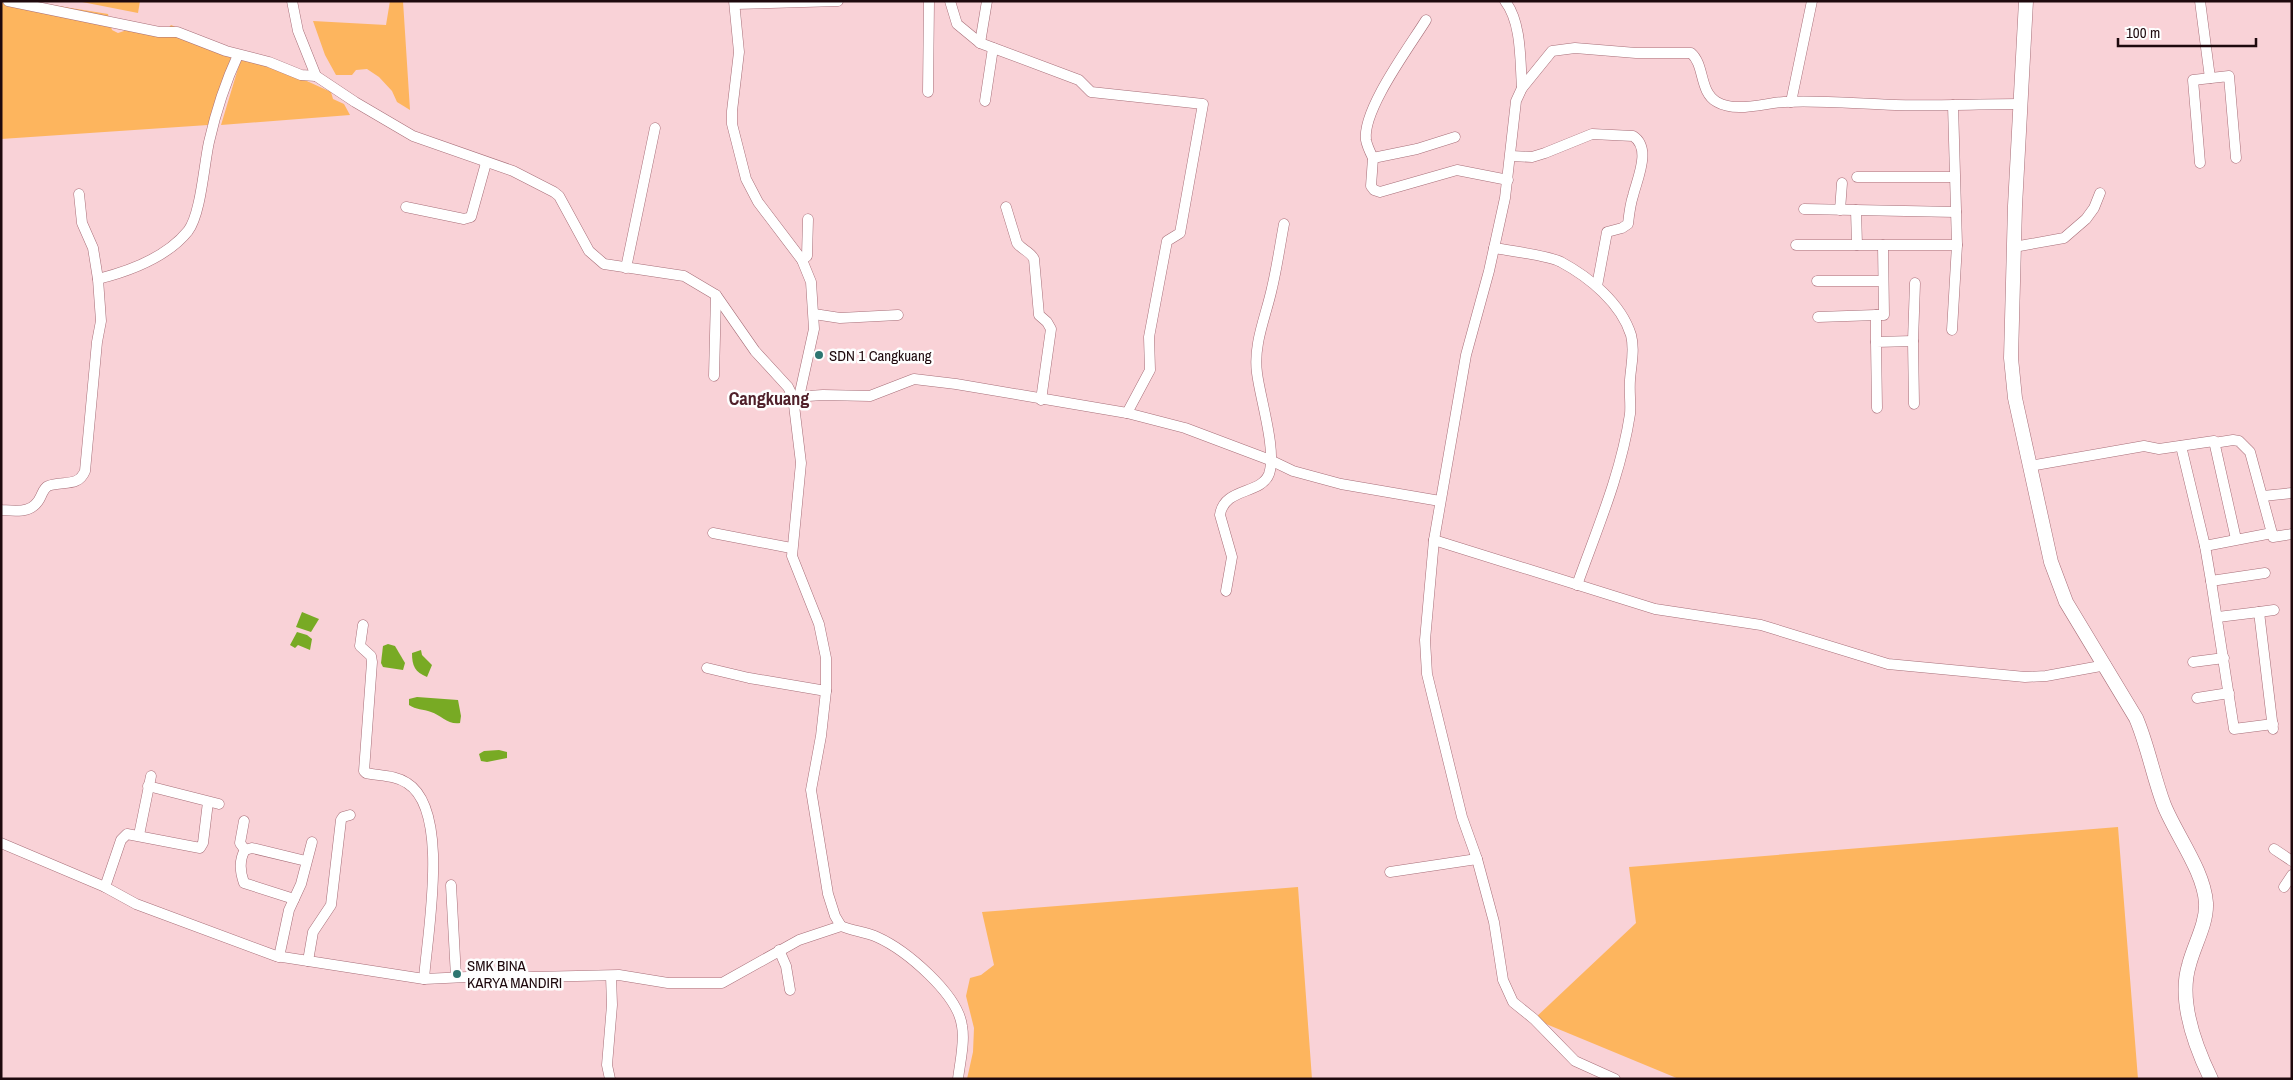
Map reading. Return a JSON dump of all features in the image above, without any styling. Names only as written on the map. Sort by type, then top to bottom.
[{"type":"main road","points":[[2026,1],[2014,247],[2012,373],[2015,398],[2058,582],[2066,602],[2106,665],[2139,726],[2165,806],[2203,888],[2206,903],[2205,918],[2188,967],[2186,997],[2193,1032],[2211,1079]]},
{"type":"street","points":[[8,1],[159,32],[177,32],[238,55],[269,62],[301,75],[316,76],[355,102],[413,136],[513,171],[558,194],[595,258],[604,264],[684,276],[716,295],[755,351],[796,397]]},
{"type":"street","points":[[292,1],[298,31],[316,76]]},
{"type":"street","points":[[838,1],[734,3],[739,52],[732,124],[746,179],[758,202],[802,260],[812,282],[814,330],[796,397],[801,463],[791,548],[794,564],[819,624],[826,658],[826,691],[821,736],[811,790],[828,894],[835,916],[841,926]]},
{"type":"street","points":[[928,1],[928,92]]},
{"type":"street","points":[[950,1],[957,24],[980,43],[1079,80],[1091,92],[1203,104],[1180,234],[1167,241],[1149,337],[1150,370],[1127,413]]},
{"type":"street","points":[[980,43],[987,1]]},
{"type":"street","points":[[1505,1],[1512,11],[1522,88]]},
{"type":"street","points":[[1791,102],[1812,1]]},
{"type":"street","points":[[2200,1],[2210,78]]},
{"type":"street","points":[[1426,20],[1375,103],[1366,129],[1366,139],[1373,158],[1372,186],[1377,192],[1457,170],[1508,180]]},
{"type":"street","points":[[985,101],[993,48]]},
{"type":"street","points":[[1615,1079],[1575,1061],[1534,1019],[1513,1002],[1502,980],[1494,922],[1477,859],[1454,789],[1427,674],[1425,640],[1434,540],[1440,501],[1466,355],[1494,248],[1508,180],[1516,102],[1522,88],[1552,51],[1575,48],[1636,52],[1686,52],[1696,57],[1708,93],[1718,103],[1740,106],[1791,102],[1953,105],[2020,104]]},
{"type":"street","points":[[98,279],[141,265],[176,243],[189,229],[203,180],[209,140],[222,91],[238,55]]},
{"type":"street","points":[[2200,164],[2193,80],[2229,76],[2236,158]]},
{"type":"street","points":[[1952,330],[1957,245],[1953,105]]},
{"type":"street","points":[[626,268],[655,128]]},
{"type":"street","points":[[1511,156],[1532,157],[1592,134],[1633,136],[1638,139],[1642,146],[1641,167],[1632,197],[1628,224],[1622,228],[1607,232],[1597,286]]},
{"type":"street","points":[[1373,158],[1418,149],[1455,137]]},
{"type":"street","points":[[406,207],[464,219],[470,217],[486,163]]},
{"type":"street","points":[[1856,177],[1954,177]]},
{"type":"street","points":[[1840,210],[1842,183]]},
{"type":"street","points":[[2014,247],[2064,238],[2086,219],[2094,208],[2100,193]]},
{"type":"street","points":[[1,510],[27,511],[38,502],[48,486],[76,482],[86,471],[97,342],[101,321],[98,279],[93,248],[82,223],[79,194]]},
{"type":"street","points":[[1006,207],[1017,242],[1034,259],[1039,315],[1047,322],[1051,329],[1041,400]]},
{"type":"street","points":[[1804,209],[1956,212]]},
{"type":"street","points":[[1856,210],[1857,245]]},
{"type":"street","points":[[802,260],[807,256],[808,219]]},
{"type":"street","points":[[1226,591],[1232,557],[1220,509],[1233,497],[1265,481],[1270,473],[1268,431],[1257,372],[1256,354],[1265,308],[1272,288],[1284,224]]},
{"type":"street","points":[[1796,245],[1957,245]]},
{"type":"street","points":[[1818,317],[1884,316],[1883,245]]},
{"type":"street","points":[[1494,248],[1560,261],[1597,286],[1618,310],[1631,335],[1633,355],[1629,382],[1631,397],[1626,438],[1616,478],[1577,585]]},
{"type":"street","points":[[1817,282],[1883,281]]},
{"type":"street","points":[[1914,404],[1913,341],[1915,283]]},
{"type":"street","points":[[714,376],[716,295]]},
{"type":"street","points":[[814,314],[840,318],[898,315]]},
{"type":"street","points":[[1876,315],[1877,408]]},
{"type":"street","points":[[1876,342],[1913,341]]},
{"type":"street","points":[[796,397],[823,395],[870,396],[914,379],[956,384],[1041,400],[1127,413],[1185,428],[1270,460],[1293,471],[1342,484],[1440,501]]},
{"type":"street","points":[[2030,466],[2144,446],[2159,449],[2214,441],[2214,443],[2239,441],[2250,452],[2264,496],[2272,534]]},
{"type":"street","points":[[2214,443],[2236,539]]},
{"type":"street","points":[[2182,446],[2205,546],[2214,606],[2218,617],[2234,729],[2273,727],[2259,612]]},
{"type":"street","points":[[2264,496],[2292,493]]},
{"type":"street","points":[[713,533],[791,548]]},
{"type":"street","points":[[2205,546],[2272,534],[2273,537],[2292,534]]},
{"type":"street","points":[[1434,540],[1655,609],[1761,625],[1888,664],[2025,677],[2046,676],[2106,665]]},
{"type":"street","points":[[2211,581],[2266,573]]},
{"type":"street","points":[[2218,617],[2274,610]]},
{"type":"street","points":[[363,625],[360,646],[371,656],[372,662],[364,771],[408,783],[418,792],[426,806],[432,837],[432,882],[424,979]]},
{"type":"street","points":[[2193,662],[2224,658]]},
{"type":"street","points":[[707,668],[749,678],[826,691]]},
{"type":"street","points":[[2197,698],[2229,693]]},
{"type":"street","points":[[139,835],[150,781],[208,802],[219,804]]},
{"type":"street","points":[[105,888],[121,840],[127,834],[200,848],[203,843],[208,802]]},
{"type":"street","points":[[308,961],[313,932],[331,905],[341,820],[343,817],[350,815]]},
{"type":"street","points":[[244,821],[240,843],[245,850]]},
{"type":"street","points":[[279,957],[289,910],[301,884],[312,842]]},
{"type":"street","points":[[1,843],[105,888],[136,904],[279,957],[424,979],[511,975],[534,977],[634,976],[668,983],[722,983],[799,940],[841,926],[879,938],[901,951],[951,999],[959,1013],[962,1027],[958,1079]]},
{"type":"street","points":[[2274,849],[2292,861]]},
{"type":"street","points":[[245,850],[260,850],[306,862]]},
{"type":"street","points":[[245,850],[241,862],[241,874],[244,882],[294,899]]},
{"type":"street","points":[[1390,872],[1477,859]]},
{"type":"street","points":[[2284,887],[2292,875]]},
{"type":"street","points":[[451,885],[456,977]]},
{"type":"street","points":[[779,950],[786,966],[790,990]]},
{"type":"street","points":[[610,1079],[607,1065],[612,1005],[611,976]]},
{"type":"shaded area","points":[[1,1],[28,1],[108,14],[112,30],[118,33],[124,31],[128,20],[165,32],[171,25],[233,52],[208,125],[1,139]]},
{"type":"shaded area","points":[[77,1],[140,1],[138,13]]},
{"type":"shaded area","points":[[390,1],[403,1],[410,110],[397,102],[392,91],[379,77],[367,69],[356,70],[352,75],[336,75],[325,55],[313,21],[386,25]]},
{"type":"shaded area","points":[[243,52],[331,92],[333,99],[344,104],[350,115],[221,125]]},
{"type":"shaded area","points":[[302,612],[319,619],[311,632],[296,627]]},
{"type":"shaded area","points":[[297,632],[307,635],[312,639],[310,650],[298,645],[295,648],[290,645]]},
{"type":"shaded area","points":[[388,644],[395,646],[405,663],[403,670],[383,667],[381,663],[383,646]]},
{"type":"shaded area","points":[[421,650],[422,655],[432,665],[427,677],[417,671],[413,662],[412,653]]},
{"type":"shaded area","points":[[417,697],[458,700],[461,716],[460,723],[452,723],[435,713],[409,705],[409,699]]},
{"type":"shaded area","points":[[499,750],[507,752],[507,758],[487,762],[481,761],[479,754],[484,751]]},
{"type":"shaded area","points":[[2118,827],[2138,1079],[1679,1079],[1534,1019],[1636,923],[1629,867]]},
{"type":"shaded area","points":[[1298,887],[1312,1079],[967,1079],[973,1052],[974,1028],[966,996],[970,978],[981,975],[994,965],[982,912]]},
{"type":"place","name":"SDN 1 Cangkuang","points":[[819,355]]},
{"type":"place","name":"SMK BINA KARYA MANDIRI","points":[[457,974]]},
{"type":"district","name":"Cangkuang","points":[[769,398]]}]
